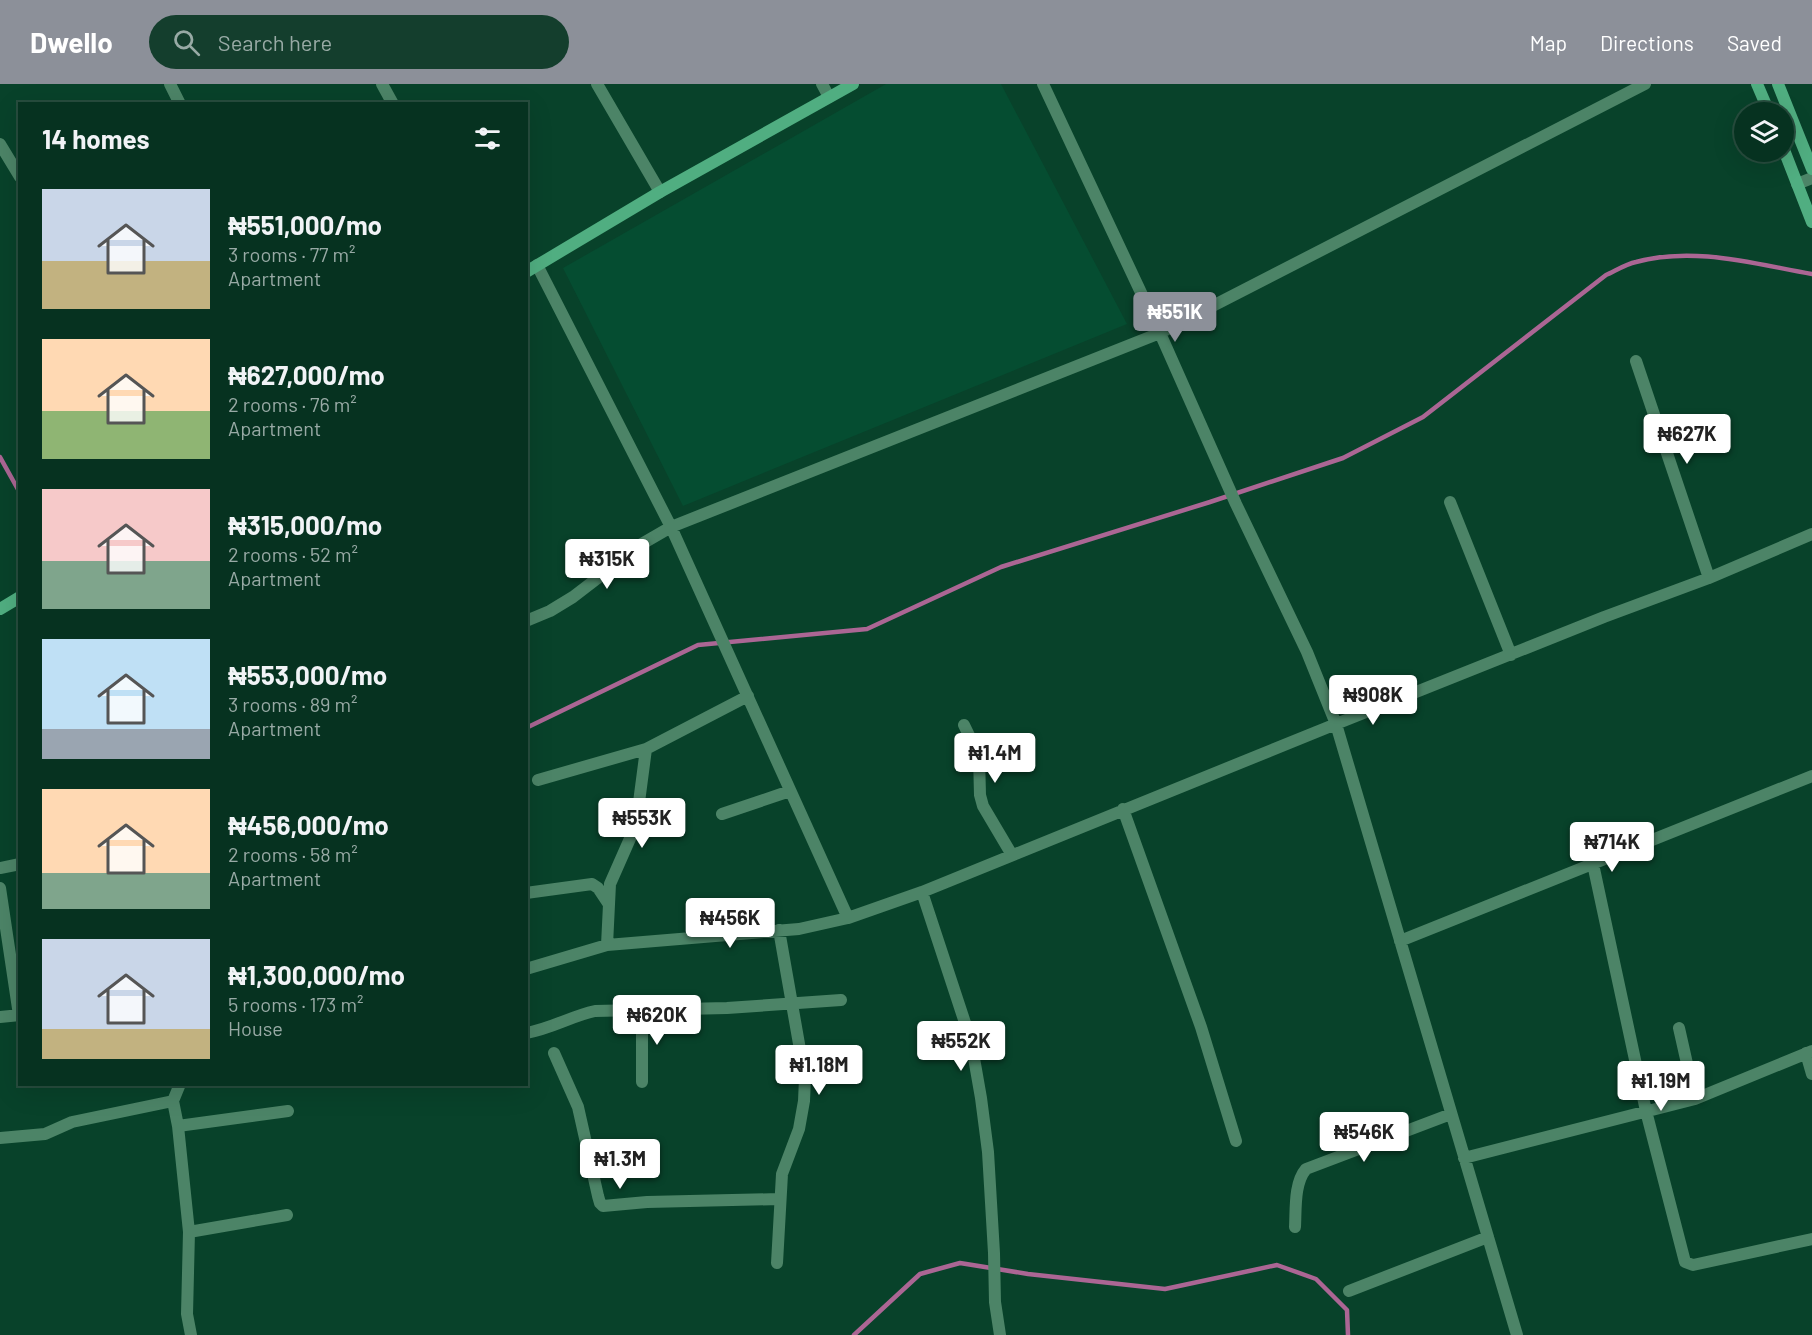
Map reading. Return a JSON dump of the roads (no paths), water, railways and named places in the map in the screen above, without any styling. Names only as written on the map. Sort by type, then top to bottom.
[{"type":"street","points":[[170,84],[179,102]]},
{"type":"street","points":[[382,84],[392,102]]},
{"type":"street","points":[[597,84],[660,192]]},
{"type":"street","points":[[822,84],[829,97]]},
{"type":"street","points":[[848,918],[671,527],[532,268],[660,192],[853,84]]},
{"type":"street","points":[[1043,84],[1161,333],[1236,504],[1307,652],[1336,724],[1517,1335]]},
{"type":"street","points":[[528,620],[550,611],[573,597],[621,556],[671,527],[1161,333],[1645,84]]},
{"type":"street","points":[[1757,84],[1765,102]]},
{"type":"street","points":[[1778,84],[1812,169]]},
{"type":"street","points":[[0,144],[18,174]]},
{"type":"street","points":[[1789,162],[1812,222]]},
{"type":"street","points":[[1797,184],[1812,178]]},
{"type":"street","points":[[1636,361],[1709,578]]},
{"type":"street","points":[[1450,502],[1511,655]]},
{"type":"street","points":[[528,968],[607,945],[799,929],[848,918],[922,892],[1336,724],[1709,578],[1812,534]]},
{"type":"street","points":[[0,609],[18,598]]},
{"type":"street","points":[[538,780],[646,749],[748,696]]},
{"type":"street","points":[[964,725],[980,756],[980,795],[983,806],[1012,855]]},
{"type":"street","points":[[607,945],[609,884],[636,825],[646,749]]},
{"type":"street","points":[[1400,941],[1812,776]]},
{"type":"street","points":[[722,814],[790,791]]},
{"type":"street","points":[[1123,809],[1201,1027],[1236,1141]]},
{"type":"street","points":[[0,868],[18,864]]},
{"type":"street","points":[[1593,864],[1646,1111],[1683,1257],[1689,1264],[1812,1239]]},
{"type":"street","points":[[528,893],[592,884],[598,888],[608,903]]},
{"type":"street","points":[[0,888],[18,1008]]},
{"type":"street","points":[[922,892],[970,1041],[981,1098],[988,1152],[995,1302],[1000,1335]]},
{"type":"street","points":[[777,1263],[779,1199],[784,1166],[799,1129],[805,1078],[779,930]]},
{"type":"street","points":[[528,1033],[544,1030],[580,1014],[595,1011],[727,1008],[841,1000]]},
{"type":"street","points":[[642,1010],[642,1082]]},
{"type":"street","points":[[0,1017],[18,1015]]},
{"type":"street","points":[[1679,1028],[1695,1099]]},
{"type":"street","points":[[1464,1158],[1695,1099],[1809,1052],[1812,1074]]},
{"type":"street","points":[[554,1053],[578,1107],[598,1196],[603,1206],[646,1202],[779,1199]]},
{"type":"street","points":[[179,1086],[173,1101],[178,1126],[189,1232],[187,1314],[191,1335]]},
{"type":"street","points":[[0,1138],[45,1134],[72,1122],[173,1101]]},
{"type":"street","points":[[178,1126],[288,1111]]},
{"type":"street","points":[[1295,1227],[1299,1183],[1306,1169],[1452,1114]]},
{"type":"street","points":[[189,1232],[287,1215]]},
{"type":"street","points":[[1349,1291],[1488,1238]]},
{"type":"waterway","points":[[528,727],[698,645],[867,629],[1001,567],[1343,458],[1423,417],[1606,275],[1628,264],[1658,258],[1702,256],[1812,274]]},
{"type":"waterway","points":[[0,457],[18,489]]},
{"type":"waterway","points":[[854,1335],[920,1274],[960,1263],[1028,1274],[1165,1289],[1277,1265],[1316,1279],[1347,1310],[1348,1335]]}]
